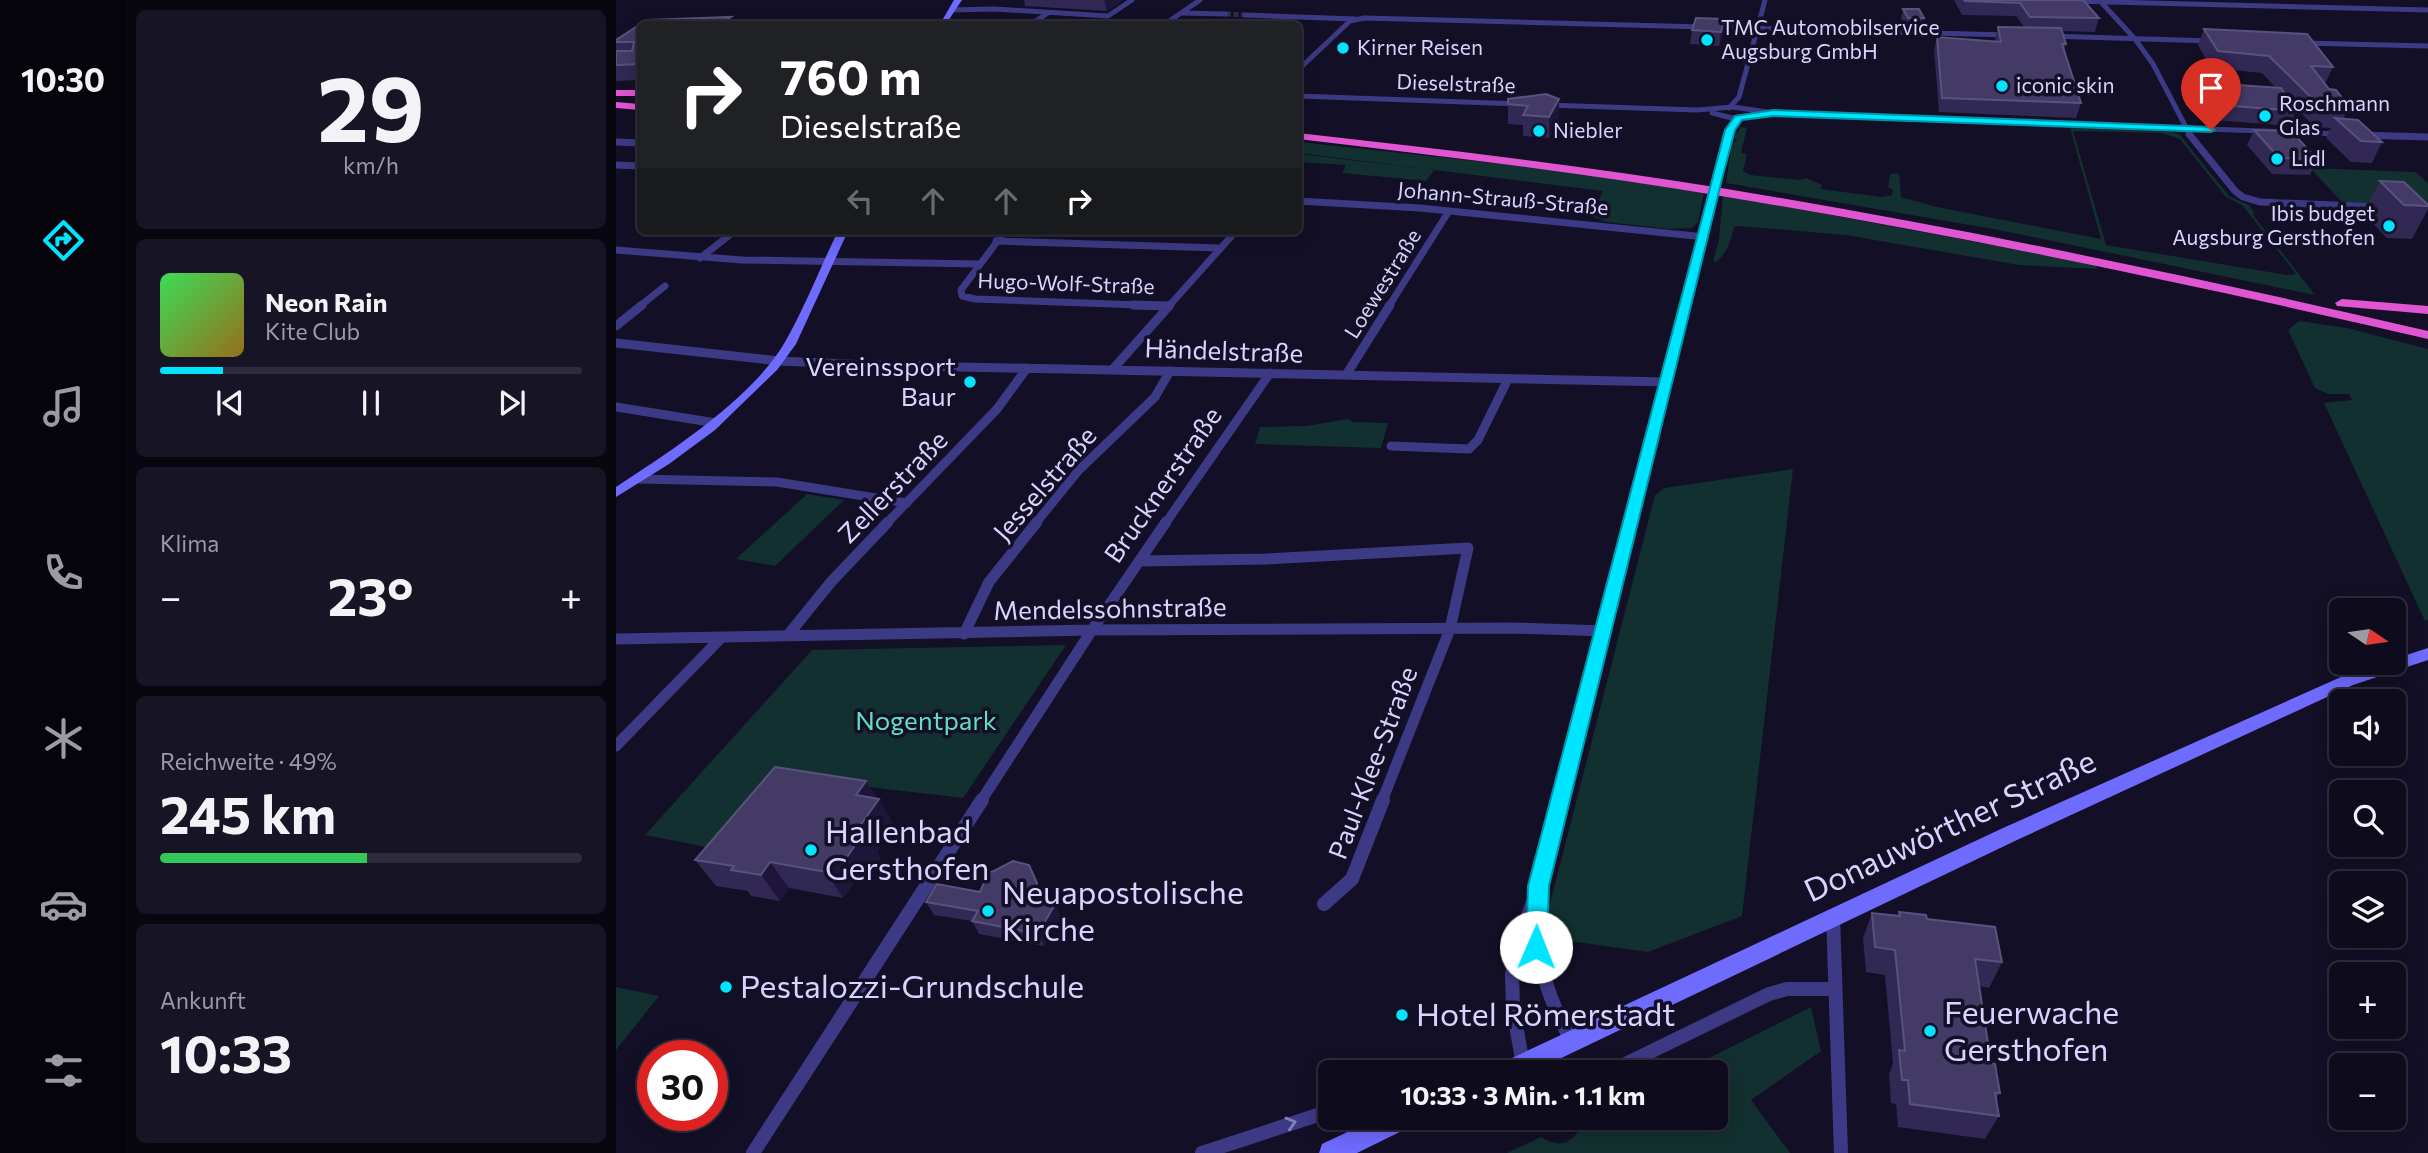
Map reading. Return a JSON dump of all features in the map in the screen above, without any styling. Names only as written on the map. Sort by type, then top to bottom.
[{"type":"highway","points":[[616,99],[637,100]]},
{"type":"highway","points":[[1302,131],[1502,154],[1741,188],[1985,232],[2428,326]]},
{"type":"highway","points":[[1302,136],[1546,166],[1823,209],[2129,268],[2428,335]]},
{"type":"highway","points":[[2306,299],[2386,309],[2428,310]]},
{"type":"main road","points":[[945,21],[958,0]]},
{"type":"main road","points":[[616,493],[716,423],[738,405],[779,361],[790,344],[841,235]]},
{"type":"main road","name":"Donauwörther Straße","points":[[1539,1060],[1833,916],[2347,681],[2428,654]]},
{"type":"main road","points":[[1331,1153],[1356,1130]]},
{"type":"street","points":[[951,10],[1038,11],[1108,16],[1132,0]]},
{"type":"street","points":[[1170,21],[1200,0]]},
{"type":"street","points":[[1729,107],[1739,97],[1765,0]]},
{"type":"street","points":[[2059,1],[2428,10]]},
{"type":"street","points":[[2101,2],[2154,64],[2185,129],[2242,197],[2260,202],[2394,208]]},
{"type":"street","points":[[1036,21],[1049,13],[1038,11]]},
{"type":"street","points":[[1182,13],[1226,14]]},
{"type":"street","points":[[1245,15],[2015,36]]},
{"type":"street","points":[[1302,66],[1355,19]]},
{"type":"street","points":[[2040,36],[2226,41]]},
{"type":"street","points":[[2295,43],[2428,46]]},
{"type":"street","name":"Dieselstraße","points":[[1302,96],[1530,104]]},
{"type":"street","points":[[1739,97],[1745,112]]},
{"type":"street","name":"Dieselstraße","points":[[1542,105],[1697,110],[1739,118],[1745,112]]},
{"type":"street","name":"Dieselstraße","points":[[1722,114],[1729,107],[1745,112],[2346,134]]},
{"type":"street","points":[[1722,114],[1730,130]]},
{"type":"street","points":[[1525,1060],[1513,1003],[1512,976],[1518,942],[1539,886],[1718,175],[1730,130],[1739,118]]},
{"type":"street","points":[[2356,135],[2428,137]]},
{"type":"street","points":[[616,142],[637,143]]},
{"type":"street","points":[[616,165],[637,166]]},
{"type":"street","name":"Johann-Strauß-Straße","points":[[1302,201],[1449,211],[1704,237]]},
{"type":"street","name":"Loewestraße","points":[[1346,375],[1449,211]]},
{"type":"street","points":[[700,258],[730,235]]},
{"type":"street","points":[[616,250],[700,258],[979,264],[1002,235]]},
{"type":"street","points":[[1113,369],[1232,235]]},
{"type":"street","points":[[996,242],[1220,248]]},
{"type":"street","name":"Hugo-Wolf-Straße","points":[[979,264],[961,291],[962,296],[975,299],[1168,306]]},
{"type":"street","points":[[616,326],[665,286]]},
{"type":"street","name":"Händelstraße","points":[[616,342],[779,361],[1668,382]]},
{"type":"street","name":"Zellerstraße","points":[[788,635],[831,582],[997,409],[1027,368]]},
{"type":"street","name":"Jesselstraße","points":[[964,634],[989,582],[1079,470],[1156,397],[1170,371]]},
{"type":"street","name":"Brucknerstraße","points":[[753,1153],[1092,630],[1270,373]]},
{"type":"street","points":[[1391,446],[1469,449],[1479,440],[1507,379]]},
{"type":"street","points":[[616,407],[716,423]]},
{"type":"street","points":[[638,478],[777,482],[907,503]]},
{"type":"street","name":"Paul-Klee-Straße","points":[[1141,561],[1266,559],[1468,548],[1450,629],[1352,879],[1324,904]]},
{"type":"street","name":"Mendelssohnstraße","points":[[616,639],[1092,630],[1604,631]]},
{"type":"street","points":[[616,746],[721,638]]},
{"type":"street","points":[[1539,886],[1535,935],[1539,972],[1552,1006],[1572,1042]]},
{"type":"street","points":[[1833,916],[1841,1153]]},
{"type":"street","points":[[1634,1060],[1769,994],[1787,989],[1834,989]]},
{"type":"street","points":[[1202,1153],[1318,1115]]},
{"type":"green space","points":[[1741,127],[1747,128],[1741,153],[1747,154],[1743,171],[1750,175],[1800,180],[1806,178],[1822,185],[1820,189],[1882,197],[1892,195],[1893,190],[1888,187],[1890,174],[1899,173],[1901,197],[1937,207],[2101,239],[2070,128],[2173,132],[2180,135],[2229,196],[2249,205],[2255,214],[2253,215],[2315,295],[1999,230],[1726,183],[1732,143],[1737,140],[1734,138]],"holes":[[[2073,131],[2161,133],[2180,139],[2225,196],[2243,206],[2296,274],[2287,275],[2106,245]]]},
{"type":"green space","points":[[1302,142],[1539,168],[1704,192],[1698,222],[1692,228],[1669,229],[1598,221],[1604,220],[1591,217],[1603,191],[1302,153]]},
{"type":"green space","points":[[1302,154],[1434,170],[1426,181],[1342,173],[1346,165],[1302,162]]},
{"type":"green space","points":[[2310,168],[2415,172],[2428,183],[2428,206],[2342,202]]},
{"type":"green space","points":[[1723,195],[2094,264],[2098,269],[2019,265],[1846,235],[1738,226],[1734,227],[1726,251],[1716,262],[1713,261],[1719,240]]},
{"type":"green space","points":[[2299,321],[2347,328],[2428,349],[2428,620],[2425,621],[2324,403],[2352,400],[2349,394],[2328,394],[2315,388],[2288,330]]},
{"type":"green space","points":[[1348,419],[1353,422],[1388,423],[1381,448],[1255,444],[1260,427],[1306,426]]},
{"type":"green space","points":[[1793,469],[1742,916],[1648,952],[1555,939],[1544,931],[1547,915],[1655,495],[1664,488]]},
{"type":"green space","points":[[807,494],[844,500],[775,566],[736,559]]},
{"type":"green space","name":"Nogentpark","points":[[1066,645],[963,798],[792,778],[732,852],[645,835],[812,650]]},
{"type":"green space","points":[[616,987],[659,996],[616,1050]]},
{"type":"green space","points":[[1811,1007],[1821,1051],[1751,1100],[1790,1153],[1507,1153],[1541,1137],[1550,1142],[1564,1143],[1579,1130],[1728,1130],[1728,1060],[1705,1060]]},
{"type":"building","points":[[1964,0],[2083,0],[2099,18],[2030,17],[2020,3]]},
{"type":"building","points":[[1903,9],[1919,9],[1924,18],[1908,18]]},
{"type":"building","points":[[731,17],[725,21],[646,21],[647,20]]},
{"type":"building","points":[[1696,18],[1725,19],[1721,32],[1692,30]]},
{"type":"building","points":[[637,27],[637,64],[616,65],[616,51],[632,51],[634,42],[616,40]]},
{"type":"building","name":"iconic skin","points":[[1998,27],[2061,28],[2066,44],[2062,44],[2081,103],[1942,98],[1937,37],[2001,42]]},
{"type":"building","points":[[2204,29],[2307,34],[2333,67],[2311,66],[2329,89],[2336,90],[2349,107],[2339,106],[2343,110],[2323,109],[2269,56],[2218,51]]},
{"type":"building","points":[[2208,83],[2281,88],[2296,111],[2220,105]]},
{"type":"building","points":[[1546,94],[1559,99],[1549,117],[1523,115],[1528,106],[1508,104],[1508,99]]},
{"type":"building","points":[[2335,118],[2358,120],[2382,142],[2361,141]]},
{"type":"building","points":[[2254,130],[2291,131],[2317,159],[2279,158]]},
{"type":"building","points":[[2380,181],[2404,182],[2428,206],[2404,205]]},
{"type":"building","points":[[775,767],[866,781],[856,795],[879,799],[857,830],[865,831],[847,857],[837,855],[826,872],[770,862],[761,875],[731,870],[734,866],[695,860]]},
{"type":"building","name":"Neuapostolische Kirche","points":[[1013,861],[1029,865],[1037,883],[1033,900],[1055,904],[1038,934],[972,921],[978,911],[926,902],[937,884],[980,892],[989,871]]},
{"type":"building","name":"Feuerwache Gersthofen","points":[[1899,912],[1926,915],[1927,919],[1995,927],[2002,962],[1975,959],[1991,1063],[1995,1064],[2000,1093],[1995,1093],[1999,1116],[1910,1104],[1908,1080],[1902,1080],[1899,1050],[1905,1051],[1895,950],[1875,947],[1872,913],[1900,916]]},
{"type":"tunnel","points":[[1226,14],[1245,15]]},
{"type":"place","name":"TMC Automobilservice Augsburg GmbH","points":[[1707,40]]},
{"type":"place","name":"Kirner Reisen","points":[[1343,48]]},
{"type":"place","name":"iconic skin","points":[[2002,86]]},
{"type":"place","name":"Roschmann Glas","points":[[2265,116]]},
{"type":"place","name":"Niebler","points":[[1539,131]]},
{"type":"place","name":"Lidl","points":[[2277,159]]},
{"type":"place","name":"Ibis budget Augsburg Gersthofen","points":[[2389,226]]},
{"type":"place","name":"Vereinssport Baur","points":[[970,382]]},
{"type":"place","name":"Hallenbad Gersthofen","points":[[811,850]]},
{"type":"place","name":"Neuapostolische Kirche","points":[[988,911]]},
{"type":"place","name":"Pestalozzi-Grundschule","points":[[726,987]]},
{"type":"place","name":"Hotel Römerstadt","points":[[1402,1015]]},
{"type":"place","name":"Feuerwache Gersthofen","points":[[1930,1031]]},
{"type":"route","points":[[1536,947],[1539,886],[1718,175],[1730,130],[1739,118],[1774,113],[2211,130]]}]
